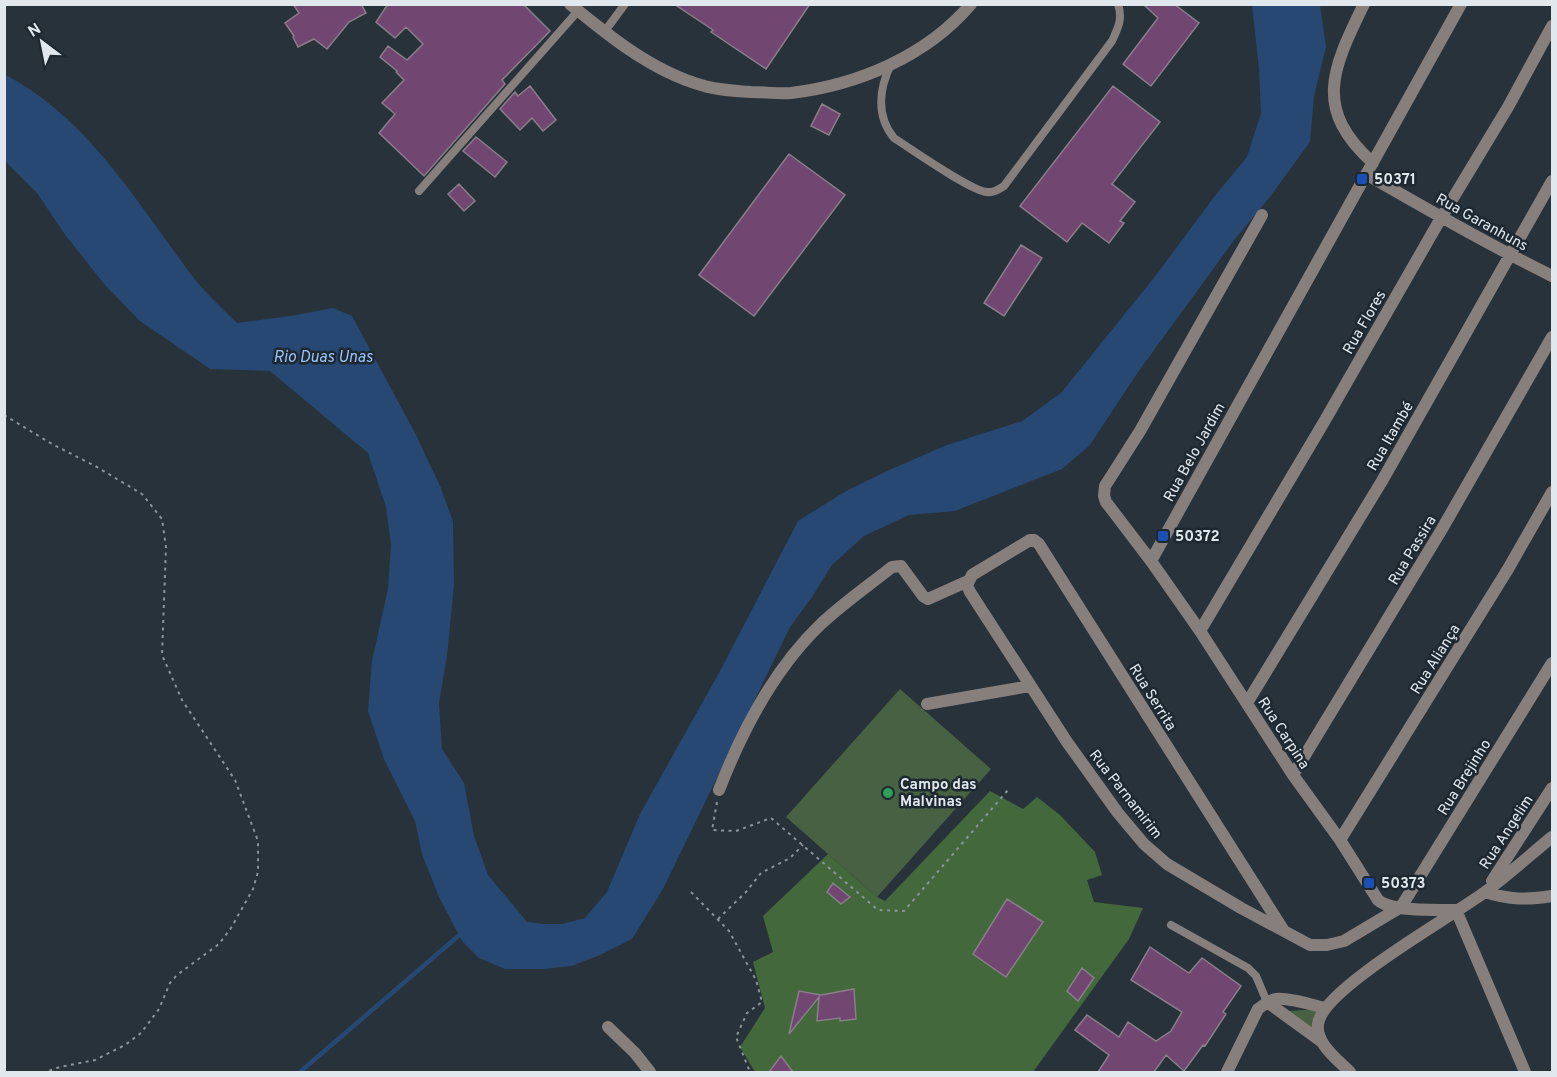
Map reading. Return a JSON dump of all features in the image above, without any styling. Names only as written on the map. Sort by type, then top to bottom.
[{"type":"street","points":[[574,8],[631,51],[663,69],[701,85],[734,91],[789,93],[833,86],[875,72],[925,46],[958,20],[971,4]]},
{"type":"street","name":"Rua Garanhuns","points":[[1364,4],[1339,58],[1334,77],[1333,94],[1336,110],[1354,146],[1370,169],[1441,218],[1552,276]]},
{"type":"street","name":"Rua Belo Jardim","points":[[1151,561],[1461,4]]},
{"type":"street","name":"Rua Flores","points":[[1200,631],[1508,107],[1552,26]]},
{"type":"street","name":"Rua Itambé","points":[[1247,703],[1382,481],[1552,181]]},
{"type":"street","points":[[1151,561],[1106,502],[1105,486],[1140,432],[1262,215]]},
{"type":"street","name":"Rua Passira","points":[[1293,775],[1442,529],[1552,337]]},
{"type":"street","name":"Rua Aliança","points":[[1340,840],[1508,569],[1552,492]]},
{"type":"street","name":"Rua Serrita","points":[[970,578],[1030,540],[1039,544],[1284,931]]},
{"type":"street","name":"Rua Carpina","points":[[1151,561],[1200,631],[1293,775],[1340,840],[1378,900],[1386,906],[1424,911],[1456,910]]},
{"type":"street","points":[[719,790],[752,716],[801,646],[820,625],[897,565],[901,566],[922,596],[928,599],[970,578]]},
{"type":"street","name":"Rua Parnamirim","points":[[970,578],[970,592],[1067,742],[1131,829],[1155,855],[1241,908],[1310,945],[1335,944],[1353,936],[1401,907]]},
{"type":"street","name":"Rua Brejinho","points":[[1401,907],[1552,663]]},
{"type":"street","points":[[927,704],[1030,686]]},
{"type":"street","name":"Rua Angelim","points":[[1485,892],[1552,788]]},
{"type":"street","points":[[1322,1042],[1318,1031],[1319,1020],[1333,998],[1456,910],[1485,892],[1552,837]]},
{"type":"street","points":[[1485,892],[1507,899],[1535,899],[1552,896]]},
{"type":"street","points":[[1456,910],[1525,1072]]},
{"type":"street","points":[[1227,1072],[1258,1009],[1267,1002],[1284,999],[1326,1008]]},
{"type":"street","points":[[1267,1002],[1322,1042],[1350,1072]]},
{"type":"street","points":[[608,1027],[635,1053],[650,1072]]},
{"type":"lane","points":[[605,31],[625,4]]},
{"type":"lane","points":[[891,63],[884,78],[880,97],[881,113],[886,128],[894,138],[967,184],[982,191],[995,192],[1004,186],[1112,41],[1120,24],[1118,4]]},
{"type":"lane","points":[[419,191],[574,8]]},
{"type":"lane","points":[[1172,925],[1248,968],[1256,976],[1267,1002]]},
{"type":"path","points":[[4,415],[142,494],[162,519],[166,547],[162,655],[182,700],[235,780],[258,841],[258,872],[253,889],[231,928],[219,944],[177,975],[170,983],[159,1009],[141,1033],[125,1046],[95,1060],[46,1072]]},
{"type":"path","points":[[719,790],[712,830],[736,831],[771,818],[879,910],[904,911],[1008,790]]},
{"type":"path","points":[[717,919],[746,892],[761,873],[790,858],[803,845]]},
{"type":"path","points":[[692,892],[729,931],[756,980],[762,1002],[747,1013],[736,1037],[750,1072]]},
{"type":"green space","name":"Campo das Malvinas","points":[[900,689],[991,769],[877,897],[786,817]]},
{"type":"green space","points":[[990,791],[1023,809],[1037,797],[1060,815],[1095,852],[1102,875],[1087,880],[1094,902],[1143,908],[1129,939],[1033,1072],[755,1072],[740,1047],[765,1008],[753,962],[773,952],[763,916],[828,854],[877,897],[885,901]]},
{"type":"green space","points":[[1323,1009],[1311,1031],[1288,1011]]},
{"type":"water","name":"Rio Duas Unas","points":[[1252,5],[1320,5],[1326,47],[1314,96],[1310,142],[1269,198],[1235,239],[1138,372],[1090,445],[1062,469],[955,511],[909,515],[864,536],[832,565],[790,627],[663,889],[632,939],[571,966],[505,969],[479,958],[462,941],[439,897],[422,854],[415,821],[384,759],[368,711],[372,661],[388,589],[391,544],[386,507],[368,453],[270,371],[210,369],[140,321],[105,285],[66,236],[37,193],[5,161],[4,74],[33,92],[60,113],[85,137],[129,190],[195,280],[237,323],[333,308],[352,316],[415,433],[441,488],[453,522],[454,585],[447,656],[439,703],[442,749],[464,783],[474,836],[488,875],[527,922],[562,924],[585,918],[607,892],[640,814],[720,671],[798,521],[846,491],[887,471],[947,445],[1022,421],[1061,393],[1247,157],[1261,113]]},
{"type":"building","points":[[293,4],[361,4],[366,13],[349,22],[327,49],[314,39],[298,47],[285,23],[299,13]]},
{"type":"building","points":[[388,4],[523,4],[550,31],[502,80],[505,84],[424,176],[379,133],[395,114],[382,103],[404,80],[380,57],[388,46],[407,60],[423,44],[406,27],[395,38],[376,22]]},
{"type":"building","points":[[674,4],[810,4],[766,69]]},
{"type":"building","points":[[1143,4],[1174,4],[1199,23],[1151,86],[1123,64],[1158,18]]},
{"type":"building","points":[[530,86],[556,120],[543,131],[532,118],[520,130],[500,109],[515,92],[518,96]]},
{"type":"building","points":[[1113,86],[1160,122],[1112,184],[1135,202],[1120,221],[1124,223],[1109,243],[1082,223],[1067,242],[1020,206]]},
{"type":"building","points":[[822,104],[840,114],[829,135],[811,126]]},
{"type":"building","points":[[476,137],[507,162],[495,177],[463,151]]},
{"type":"building","points":[[789,154],[845,195],[754,316],[699,275]]},
{"type":"building","points":[[459,184],[475,201],[464,211],[448,194]]},
{"type":"building","points":[[1021,245],[1042,258],[1004,316],[984,303]]},
{"type":"building","points":[[833,883],[850,897],[841,904],[827,892]]},
{"type":"building","points":[[1007,899],[1043,922],[1006,977],[973,954]]},
{"type":"building","points":[[1150,947],[1189,973],[1202,958],[1241,986],[1223,1012],[1226,1014],[1205,1046],[1203,1045],[1184,1071],[1166,1055],[1154,1072],[1098,1072],[1109,1055],[1075,1030],[1087,1015],[1119,1037],[1128,1022],[1156,1041],[1171,1031],[1182,1012],[1131,980]]},
{"type":"building","points":[[1082,968],[1094,978],[1078,1001],[1067,991]]},
{"type":"building","points":[[854,989],[856,1019],[840,1021],[840,1018],[817,1021],[819,997],[789,1034],[799,991],[821,995]]},
{"type":"building","points":[[781,1056],[793,1072],[769,1072]]},
{"type":"waterway","points":[[300,1072],[464,931]]},
{"type":"place","name":"50371","points":[[1362,179]]},
{"type":"place","name":"50372","points":[[1163,536]]},
{"type":"place","name":"Campo das Malvinas","points":[[888,793]]},
{"type":"place","name":"50373","points":[[1369,883]]}]
